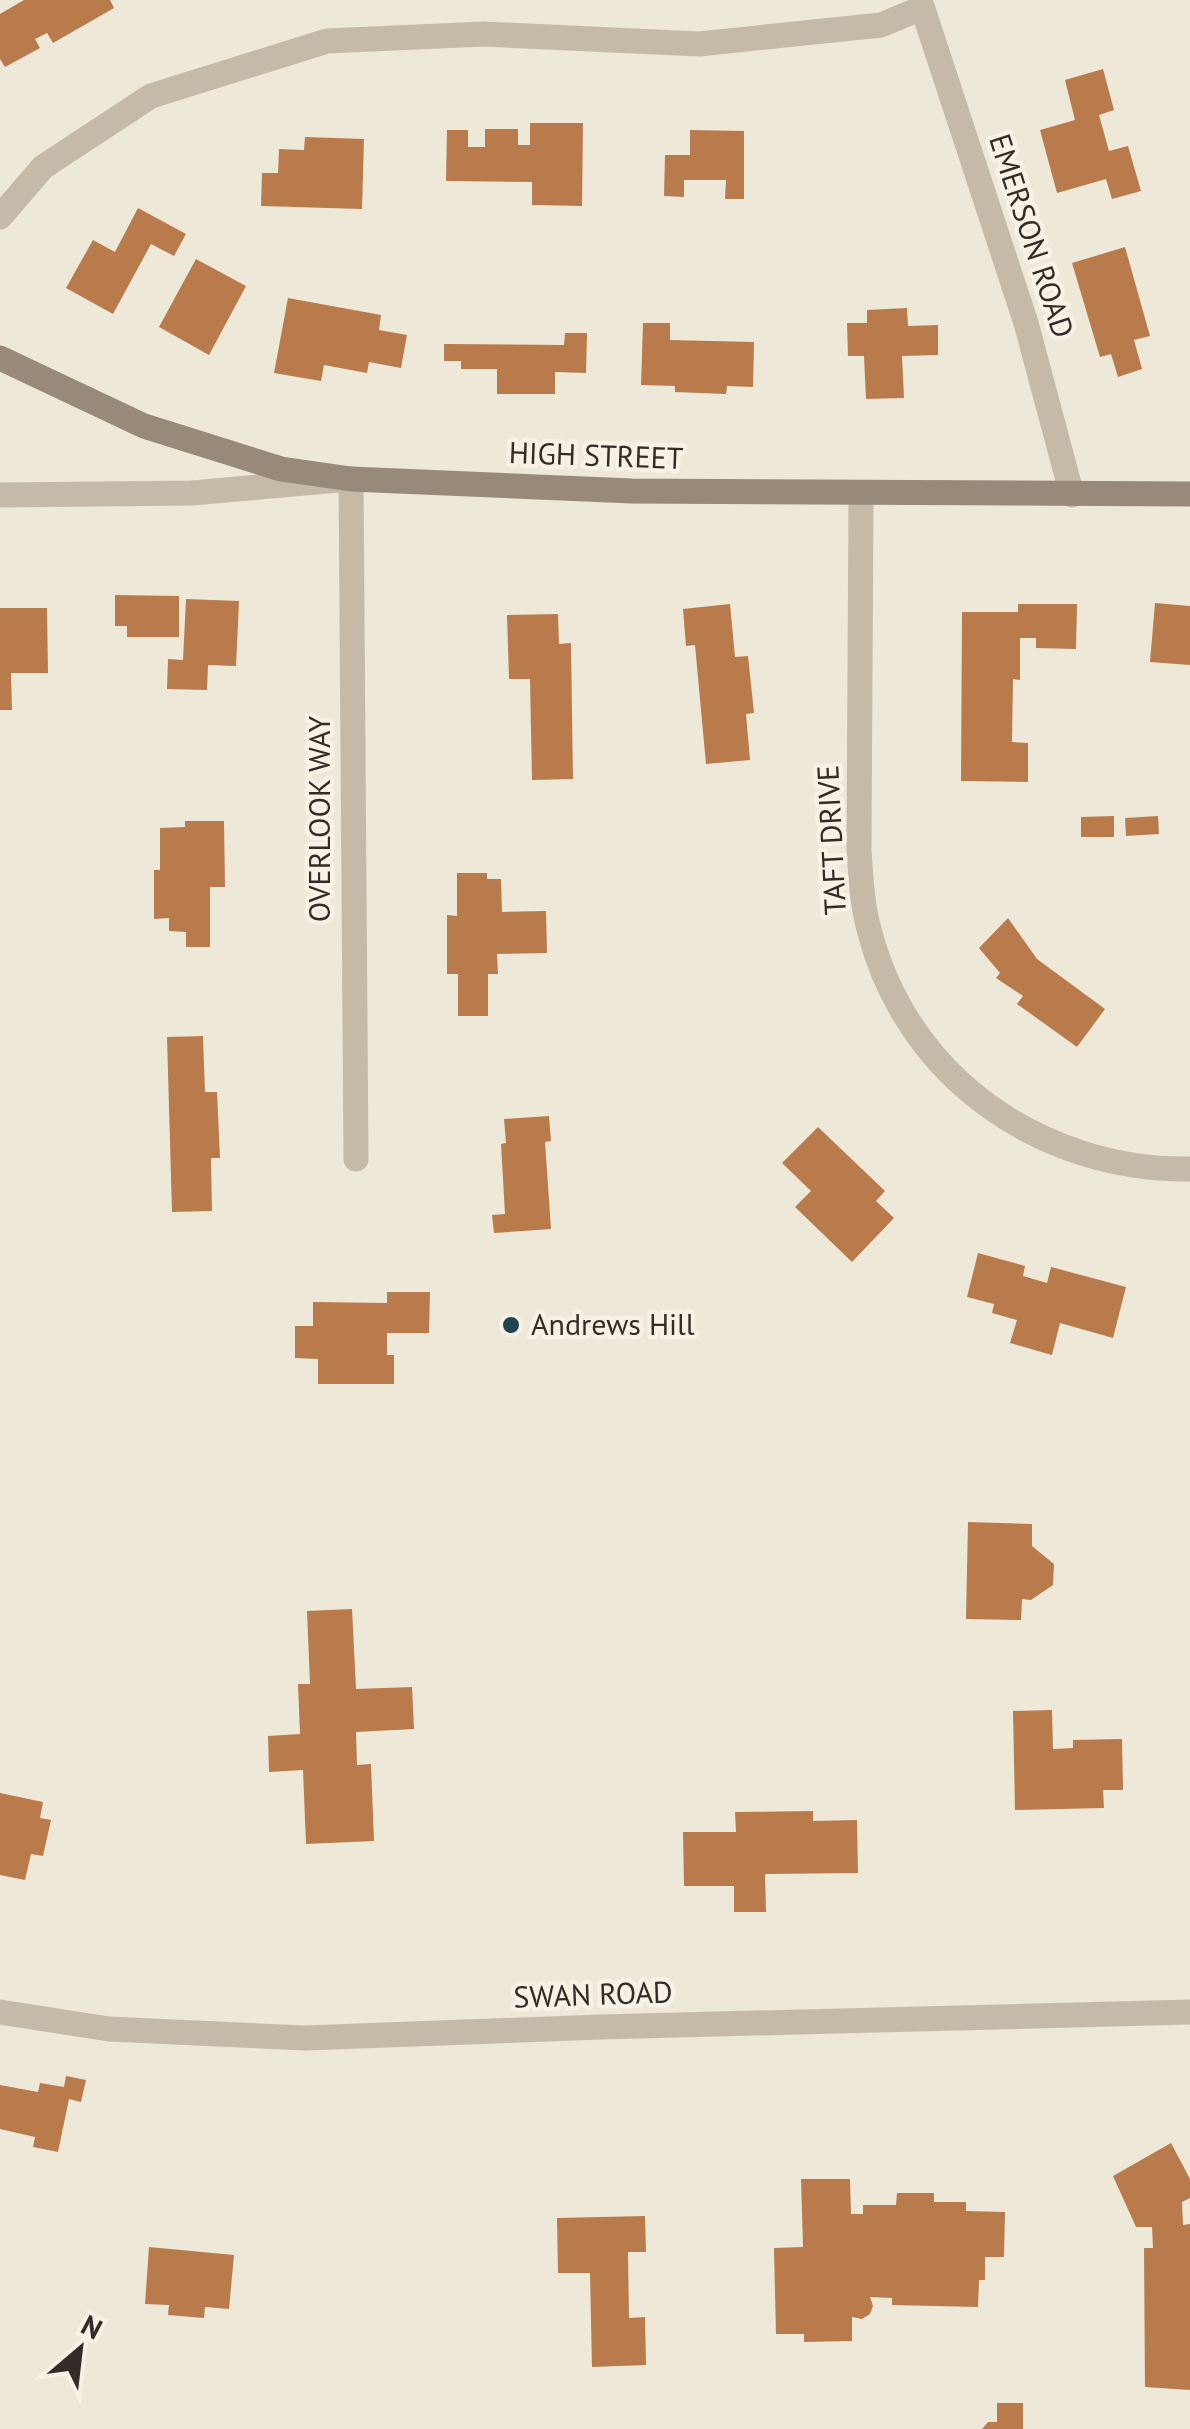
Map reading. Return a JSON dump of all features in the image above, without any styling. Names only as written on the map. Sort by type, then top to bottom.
[{"type":"main road","points":[[0,358],[144,426],[281,469],[351,478]]},
{"type":"main road","name":"HIGH STREET","points":[[351,478],[632,492],[1190,494]]},
{"type":"street","points":[[0,218],[43,167],[151,96],[327,41],[484,34],[698,44],[881,25],[921,4]]},
{"type":"street","name":"EMERSON ROAD","points":[[921,4],[1026,323],[1072,494]]},
{"type":"street","name":"HIGH STREET","points":[[0,495],[192,493],[351,478]]},
{"type":"street","name":"OVERLOOK WAY","points":[[351,478],[356,1160]]},
{"type":"street","name":"TAFT DRIVE","points":[[861,494],[859,850],[870,933],[883,972],[902,1010],[934,1056],[985,1104],[1020,1128],[1098,1159],[1139,1167],[1190,1170]]},
{"type":"street","name":"SWAN ROAD","points":[[0,2012],[110,2030],[306,2038],[1190,2012]]},
{"type":"building","points":[[24,0],[110,0],[114,8],[53,43],[47,33],[35,39],[40,48],[5,67],[0,59],[0,14]]},
{"type":"building","points":[[1103,69],[1114,110],[1099,115],[1109,151],[1128,146],[1141,191],[1112,199],[1106,179],[1057,193],[1040,130],[1075,120],[1065,80]]},
{"type":"building","points":[[530,123],[583,123],[582,206],[532,205],[532,182],[446,181],[447,130],[468,130],[468,147],[485,147],[485,129],[518,129],[518,145],[530,145]]},
{"type":"building","points":[[690,130],[744,131],[744,199],[725,199],[726,180],[684,180],[684,197],[664,196],[665,155],[690,155]]},
{"type":"building","points":[[305,137],[364,139],[362,209],[261,206],[262,173],[278,173],[279,149],[304,150]]},
{"type":"building","points":[[138,208],[186,234],[174,256],[151,244],[113,314],[66,288],[93,240],[115,252]]},
{"type":"building","points":[[1125,247],[1150,336],[1134,340],[1142,369],[1118,377],[1111,354],[1100,357],[1072,263]]},
{"type":"building","points":[[196,259],[246,286],[209,355],[159,327]]},
{"type":"building","points":[[288,298],[381,315],[379,330],[407,335],[401,368],[369,362],[367,373],[324,365],[321,381],[274,373]]},
{"type":"building","points":[[907,308],[908,326],[938,325],[938,355],[902,356],[904,398],[866,399],[864,356],[848,356],[847,323],[867,323],[867,310]]},
{"type":"building","points":[[643,323],[670,323],[670,340],[754,342],[753,387],[727,386],[726,394],[675,392],[675,386],[641,385]]},
{"type":"building","points":[[565,333],[587,333],[586,373],[555,372],[555,394],[497,394],[497,369],[461,369],[461,361],[444,361],[444,344],[564,345]]},
{"type":"building","points":[[115,595],[179,596],[179,637],[127,637],[127,626],[115,626]]},
{"type":"building","points":[[186,599],[239,601],[236,666],[208,665],[207,690],[167,689],[168,659],[183,660]]},
{"type":"building","points":[[1155,603],[1190,606],[1190,665],[1150,662]]},
{"type":"building","points":[[730,604],[735,657],[748,656],[754,713],[746,714],[750,760],[706,764],[695,645],[686,646],[683,609]]},
{"type":"building","points":[[1018,604],[1077,604],[1076,649],[1036,648],[1036,638],[1020,638],[1020,680],[1013,679],[1012,742],[1028,743],[1028,782],[961,781],[962,612],[1018,612]]},
{"type":"building","points":[[0,608],[47,608],[48,673],[11,673],[12,710],[0,710]]},
{"type":"building","points":[[558,614],[559,644],[571,643],[573,779],[532,780],[530,679],[509,679],[507,615]]},
{"type":"building","points":[[1114,816],[1114,837],[1081,837],[1081,817]]},
{"type":"building","points":[[1158,816],[1159,834],[1126,836],[1125,818]]},
{"type":"building","points":[[185,821],[224,821],[225,887],[210,887],[210,947],[186,947],[186,932],[169,931],[169,918],[154,919],[154,870],[160,870],[160,828],[185,827]]},
{"type":"building","points":[[457,873],[487,873],[487,879],[501,879],[502,912],[546,911],[547,953],[497,954],[498,974],[488,974],[488,1016],[458,1016],[458,974],[447,974],[447,915],[457,916]]},
{"type":"building","points":[[1008,918],[1037,959],[1105,1009],[1077,1047],[1017,1004],[1023,996],[996,978],[1000,973],[979,948]]},
{"type":"building","points":[[203,1036],[205,1092],[217,1092],[220,1158],[211,1158],[212,1211],[172,1212],[167,1037]]},
{"type":"building","points":[[549,1116],[551,1141],[545,1142],[551,1229],[494,1233],[492,1215],[505,1214],[501,1144],[506,1143],[504,1119]]},
{"type":"building","points":[[818,1127],[885,1191],[876,1201],[894,1218],[852,1262],[795,1207],[811,1191],[782,1163]]},
{"type":"building","points":[[978,1253],[1025,1266],[1023,1276],[1047,1283],[1051,1267],[1126,1287],[1113,1338],[1060,1323],[1052,1355],[1010,1343],[1017,1320],[992,1313],[994,1304],[967,1297]]},
{"type":"building","points":[[387,1292],[430,1292],[429,1333],[387,1333],[387,1355],[394,1355],[394,1384],[318,1384],[318,1359],[295,1358],[295,1326],[313,1326],[313,1302],[387,1303]]},
{"type":"building","points":[[968,1522],[1032,1524],[1032,1546],[1054,1564],[1053,1585],[1031,1600],[1022,1599],[1021,1620],[966,1619]]},
{"type":"building","points":[[352,1609],[356,1689],[412,1687],[414,1729],[356,1732],[357,1765],[371,1764],[374,1841],[306,1844],[303,1770],[269,1772],[268,1736],[300,1734],[298,1684],[310,1684],[307,1611]]},
{"type":"building","points":[[1052,1710],[1053,1749],[1073,1748],[1073,1740],[1122,1739],[1123,1790],[1103,1790],[1104,1808],[1015,1810],[1013,1711]]},
{"type":"building","points":[[0,1793],[43,1802],[40,1818],[51,1820],[43,1856],[31,1854],[25,1880],[0,1875]]},
{"type":"building","points":[[813,1811],[813,1821],[857,1820],[858,1873],[765,1874],[766,1912],[734,1912],[734,1886],[684,1886],[683,1832],[736,1832],[735,1812]]},
{"type":"building","points":[[66,2076],[86,2080],[81,2102],[69,2099],[58,2152],[33,2147],[35,2137],[0,2129],[0,2085],[38,2092],[40,2083],[64,2087]]},
{"type":"building","points":[[1171,2143],[1190,2179],[1190,2198],[1182,2202],[1183,2225],[1190,2224],[1190,2390],[1145,2387],[1144,2248],[1153,2248],[1152,2227],[1136,2227],[1113,2176]]},
{"type":"building","points":[[801,2179],[850,2179],[851,2214],[863,2214],[863,2205],[896,2205],[897,2193],[934,2193],[934,2202],[966,2202],[966,2211],[1005,2212],[1004,2257],[985,2257],[985,2280],[979,2280],[978,2307],[892,2305],[892,2298],[870,2297],[870,2314],[862,2319],[852,2317],[852,2341],[804,2342],[804,2334],[776,2334],[774,2248],[803,2247]]},
{"type":"building","points":[[645,2216],[646,2252],[628,2252],[629,2318],[645,2317],[646,2365],[592,2367],[590,2273],[558,2273],[557,2218]]},
{"type":"building","points":[[149,2247],[234,2255],[229,2309],[205,2307],[204,2318],[168,2315],[169,2305],[145,2304]]},
{"type":"building","points":[[997,2403],[1023,2403],[1023,2429],[982,2429],[988,2422],[997,2422]]},
{"type":"place","name":"Andrews Hill","points":[[511,1325]]}]
